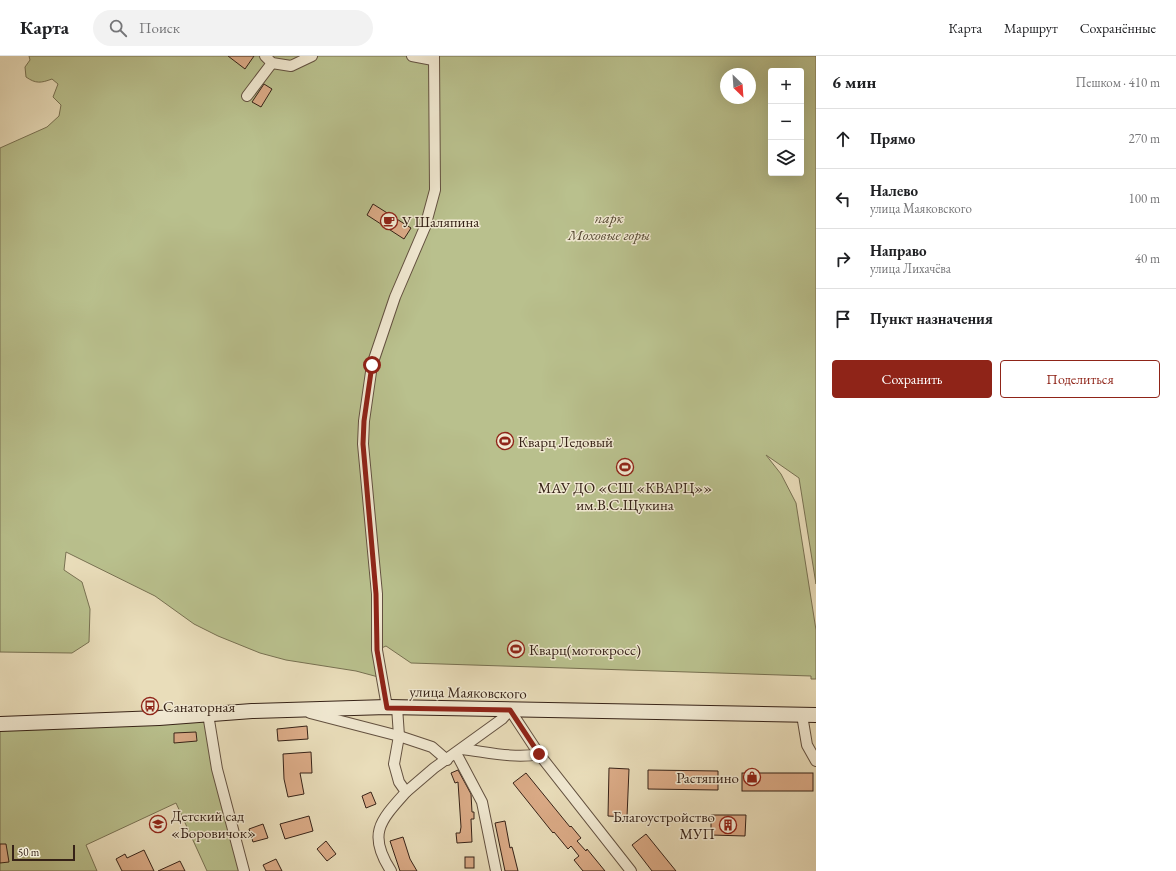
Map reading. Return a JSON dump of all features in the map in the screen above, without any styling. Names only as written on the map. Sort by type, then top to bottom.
[{"type":"main road","name":"улица Маяковского","points":[[0,724],[292,710],[392,707],[816,715]]},
{"type":"street","points":[[247,96],[269,60],[291,66],[312,56]]},
{"type":"street","points":[[406,792],[399,782],[394,764],[400,736],[377,650],[376,594],[363,444],[364,421],[372,365],[395,297],[425,227],[435,190],[435,93],[433,58],[412,56]]},
{"type":"street","points":[[292,710],[333,718],[400,736],[432,747],[447,760]]},
{"type":"street","points":[[390,871],[379,850],[379,830],[388,812],[406,792],[434,768],[502,720],[510,710],[539,754],[631,871]]},
{"type":"street","points":[[208,714],[217,769],[244,871]]},
{"type":"street","points":[[802,715],[807,745],[816,760]]},
{"type":"street","points":[[459,751],[530,756],[539,754]]},
{"type":"street","points":[[459,751],[482,802],[496,871]]},
{"type":"green space","name":"парк Моховые горы","points":[[29,56],[816,56],[816,584],[799,478],[766,455],[781,474],[796,503],[816,630],[816,679],[811,679],[811,676],[411,663],[386,646],[377,650],[382,678],[356,671],[286,660],[260,653],[218,636],[194,624],[155,596],[66,552],[64,570],[82,582],[90,609],[89,642],[72,653],[0,652],[0,148],[47,127],[59,116],[61,105],[53,97],[58,84],[52,79],[39,82],[33,81],[26,77],[25,67],[30,60]]},
{"type":"green space","points":[[208,714],[244,871],[207,871],[176,803],[86,845],[97,871],[0,871],[0,724]]},
{"type":"building","points":[[228,56],[254,56],[245,69]]},
{"type":"building","points":[[264,84],[272,89],[261,107],[252,102]]},
{"type":"building","name":"У Шаляпина","points":[[373,204],[411,228],[404,239],[367,215]]},
{"type":"building","points":[[307,726],[308,739],[278,741],[277,729]]},
{"type":"building","points":[[196,732],[197,741],[174,743],[174,733]]},
{"type":"building","points":[[311,752],[312,773],[300,773],[304,794],[288,797],[284,779],[283,754]]},
{"type":"building","points":[[609,768],[629,769],[627,817],[608,816]]},
{"type":"building","points":[[458,770],[471,794],[472,812],[474,812],[474,819],[471,819],[472,842],[457,843],[456,833],[460,833],[461,827],[458,782],[455,783],[451,773]]},
{"type":"building","points":[[648,770],[718,771],[718,790],[648,789]]},
{"type":"building","points":[[526,773],[570,827],[571,826],[581,838],[577,841],[586,851],[587,849],[605,871],[583,871],[574,860],[579,856],[571,846],[568,849],[554,832],[553,833],[513,783]]},
{"type":"building","points":[[742,773],[813,773],[813,791],[742,791]]},
{"type":"building","points":[[371,792],[376,804],[366,808],[362,796]]},
{"type":"building","name":"Благоустройство МУП","points":[[711,815],[746,815],[745,836],[711,835]]},
{"type":"building","points":[[309,816],[313,831],[285,839],[280,824]]},
{"type":"building","points":[[505,821],[510,848],[512,847],[518,871],[505,871],[495,823]]},
{"type":"building","points":[[263,824],[268,838],[253,842],[249,829]]},
{"type":"building","points":[[646,834],[676,871],[652,871],[632,845]]},
{"type":"building","points":[[403,837],[410,859],[417,871],[400,871],[390,841]]},
{"type":"building","points":[[326,841],[336,854],[327,861],[317,849]]},
{"type":"building","points":[[0,844],[6,844],[9,862],[0,863]]},
{"type":"building","points":[[144,850],[154,871],[122,871],[116,859],[125,854],[127,858]]},
{"type":"building","points":[[465,857],[474,857],[474,868],[465,868]]},
{"type":"building","points":[[276,859],[282,871],[266,871],[263,865]]},
{"type":"building","points":[[180,861],[185,871],[158,871]]},
{"type":"place","name":"У Шаляпина","points":[[389,221]]},
{"type":"place","name":"Кварц Ледовый","points":[[505,441]]},
{"type":"place","name":"МАУ ДО «СШ «КВАРЦ»» им.В.С.Щукина","points":[[625,467]]},
{"type":"place","name":"Кварц(мотокросс)","points":[[516,649]]},
{"type":"place","name":"Санаторная","points":[[150,706]]},
{"type":"place","name":"Растяпино","points":[[752,777]]},
{"type":"place","name":"Детский сад «Боровичок»","points":[[158,824]]},
{"type":"place","name":"Благоустройство МУП","points":[[728,825]]},
{"type":"route","points":[[372,365],[364,421],[363,444],[376,594],[377,650],[387,708],[510,710],[518,725],[539,754]]}]
